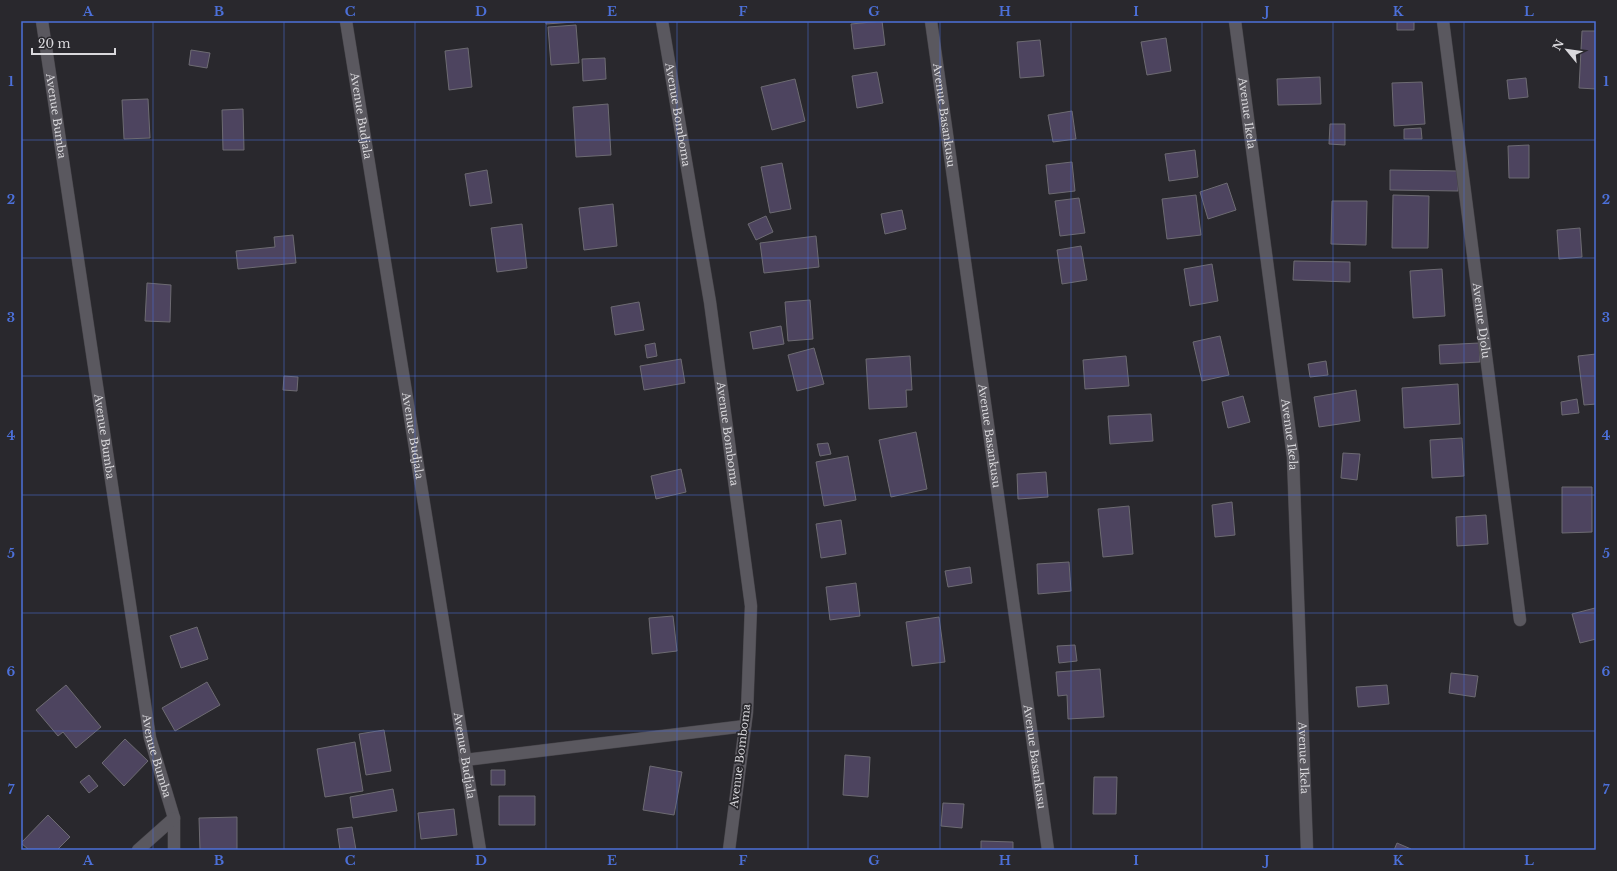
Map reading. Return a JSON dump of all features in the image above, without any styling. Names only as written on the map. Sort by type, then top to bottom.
[{"type":"street","name":"Avenue Bumba","points":[[42,21],[150,738],[174,818],[174,850]]},
{"type":"street","name":"Avenue Budjala","points":[[346,21],[480,850]]},
{"type":"street","name":"Avenue Bomboma","points":[[662,21],[710,302],[751,606],[747,712],[729,850]]},
{"type":"street","name":"Avenue Basankusu","points":[[931,21],[1048,850]]},
{"type":"street","name":"Avenue Ikela","points":[[1235,21],[1293,457],[1307,850]]},
{"type":"street","name":"Avenue Djolu","points":[[1443,21],[1520,620]]},
{"type":"street","points":[[465,760],[745,726]]},
{"type":"street","points":[[138,850],[174,818]]},
{"type":"building","points":[[546,21],[574,21],[574,22],[546,24]]},
{"type":"building","points":[[882,21],[885,45],[854,49],[851,24]]},
{"type":"building","points":[[1397,21],[1414,21],[1414,30],[1397,30]]},
{"type":"building","points":[[576,25],[579,63],[551,65],[548,27]]},
{"type":"building","points":[[1582,31],[1596,31],[1596,89],[1579,88]]},
{"type":"building","points":[[1166,38],[1171,71],[1147,75],[1141,42]]},
{"type":"building","points":[[1040,40],[1044,76],[1020,78],[1017,42]]},
{"type":"building","points":[[468,48],[472,87],[449,90],[445,51]]},
{"type":"building","points":[[191,50],[210,53],[207,68],[189,65]]},
{"type":"building","points":[[605,58],[606,79],[583,81],[582,59]]},
{"type":"building","points":[[877,72],[883,103],[857,108],[852,76]]},
{"type":"building","points":[[1320,77],[1321,104],[1278,105],[1277,79]]},
{"type":"building","points":[[1526,78],[1528,97],[1509,99],[1507,80]]},
{"type":"building","points":[[795,79],[805,121],[772,130],[761,87]]},
{"type":"building","points":[[1422,82],[1425,124],[1394,126],[1392,83]]},
{"type":"building","points":[[148,99],[150,138],[124,139],[122,100]]},
{"type":"building","points":[[608,104],[611,155],[576,157],[573,107]]},
{"type":"building","points":[[243,109],[244,150],[223,150],[222,110]]},
{"type":"building","points":[[1072,111],[1076,139],[1053,142],[1048,115]]},
{"type":"building","points":[[1330,124],[1345,124],[1345,145],[1329,144]]},
{"type":"building","points":[[1421,128],[1422,139],[1404,139],[1404,129]]},
{"type":"building","points":[[1529,145],[1529,178],[1509,178],[1508,146]]},
{"type":"building","points":[[1195,150],[1198,177],[1169,181],[1165,154]]},
{"type":"building","points":[[1072,162],[1075,191],[1049,194],[1046,165]]},
{"type":"building","points":[[782,163],[791,209],[770,213],[761,167]]},
{"type":"building","points":[[487,170],[492,203],[470,206],[465,174]]},
{"type":"building","points":[[1390,170],[1459,171],[1458,191],[1390,190]]},
{"type":"building","points":[[1227,183],[1236,210],[1208,219],[1200,192]]},
{"type":"building","points":[[1196,195],[1201,235],[1167,239],[1162,199]]},
{"type":"building","points":[[1393,195],[1429,196],[1428,248],[1392,248]]},
{"type":"building","points":[[1079,198],[1085,233],[1060,236],[1055,201]]},
{"type":"building","points":[[1332,201],[1367,201],[1366,245],[1331,244]]},
{"type":"building","points":[[613,204],[617,246],[584,250],[579,208]]},
{"type":"building","points":[[902,210],[906,229],[885,234],[881,214]]},
{"type":"building","points":[[766,216],[773,232],[756,240],[748,224]]},
{"type":"building","points":[[522,224],[527,268],[497,272],[491,228]]},
{"type":"building","points":[[1580,228],[1582,257],[1559,259],[1557,230]]},
{"type":"building","points":[[293,235],[296,263],[238,269],[236,251],[275,247],[274,237]]},
{"type":"building","points":[[816,236],[819,267],[764,273],[760,243]]},
{"type":"building","points":[[1081,246],[1087,280],[1062,284],[1057,250]]},
{"type":"building","points":[[1294,261],[1350,262],[1350,282],[1293,280]]},
{"type":"building","points":[[1212,264],[1218,301],[1190,306],[1184,269]]},
{"type":"building","points":[[1442,269],[1445,316],[1413,318],[1410,271]]},
{"type":"building","points":[[147,283],[171,285],[170,322],[145,321]]},
{"type":"building","points":[[810,300],[813,339],[788,341],[785,302]]},
{"type":"building","points":[[639,302],[644,330],[615,335],[611,307]]},
{"type":"building","points":[[781,326],[784,344],[753,349],[750,332]]},
{"type":"building","points":[[1220,336],[1229,375],[1202,381],[1193,342]]},
{"type":"building","points":[[655,343],[657,356],[647,358],[645,345]]},
{"type":"building","points":[[1479,343],[1480,362],[1440,364],[1439,345]]},
{"type":"building","points":[[814,348],[824,384],[797,391],[788,355]]},
{"type":"building","points":[[1596,354],[1596,404],[1584,405],[1578,356]]},
{"type":"building","points":[[910,356],[912,390],[906,390],[907,407],[869,409],[866,359]]},
{"type":"building","points":[[1126,356],[1129,386],[1085,389],[1083,360]]},
{"type":"building","points":[[681,359],[685,383],[644,390],[640,366]]},
{"type":"building","points":[[1326,361],[1328,375],[1310,377],[1308,364]]},
{"type":"building","points":[[284,376],[298,377],[297,391],[283,390]]},
{"type":"building","points":[[1458,384],[1460,424],[1404,428],[1402,388]]},
{"type":"building","points":[[1356,390],[1360,421],[1319,427],[1314,397]]},
{"type":"building","points":[[1243,396],[1250,422],[1228,428],[1222,402]]},
{"type":"building","points":[[1577,399],[1579,413],[1562,415],[1561,402]]},
{"type":"building","points":[[1151,414],[1153,441],[1110,444],[1108,416]]},
{"type":"building","points":[[916,432],[927,489],[891,497],[879,440]]},
{"type":"building","points":[[1462,438],[1464,476],[1432,478],[1430,440]]},
{"type":"building","points":[[828,443],[831,454],[820,456],[817,444]]},
{"type":"building","points":[[1343,453],[1360,454],[1357,480],[1341,478]]},
{"type":"building","points":[[848,456],[856,500],[824,506],[816,462]]},
{"type":"building","points":[[681,469],[686,492],[656,499],[651,476]]},
{"type":"building","points":[[1046,472],[1048,497],[1018,499],[1017,474]]},
{"type":"building","points":[[1562,487],[1592,487],[1592,532],[1562,533]]},
{"type":"building","points":[[1232,502],[1235,535],[1215,537],[1212,505]]},
{"type":"building","points":[[1129,506],[1133,554],[1103,557],[1098,509]]},
{"type":"building","points":[[1486,515],[1488,544],[1457,546],[1456,517]]},
{"type":"building","points":[[841,520],[846,554],[821,558],[816,524]]},
{"type":"building","points":[[1069,562],[1071,591],[1038,594],[1037,564]]},
{"type":"building","points":[[970,567],[972,583],[948,587],[945,571]]},
{"type":"building","points":[[856,583],[860,616],[830,620],[826,587]]},
{"type":"building","points":[[1595,608],[1596,639],[1580,643],[1572,614]]},
{"type":"building","points":[[673,616],[677,651],[652,654],[649,618]]},
{"type":"building","points":[[939,617],[945,662],[912,666],[906,622]]},
{"type":"building","points":[[197,627],[208,659],[181,668],[170,636]]},
{"type":"building","points":[[1075,645],[1077,661],[1059,663],[1057,646]]},
{"type":"building","points":[[1100,669],[1104,717],[1068,719],[1067,695],[1058,696],[1056,672]]},
{"type":"building","points":[[1451,673],[1478,676],[1475,697],[1449,693]]},
{"type":"building","points":[[207,682],[220,705],[175,731],[162,708]]},
{"type":"building","points":[[66,685],[101,727],[76,748],[63,732],[58,736],[36,710]]},
{"type":"building","points":[[1387,685],[1389,704],[1358,707],[1356,687]]},
{"type":"building","points":[[384,730],[391,771],[366,775],[359,734]]},
{"type":"building","points":[[125,739],[148,761],[124,786],[102,763]]},
{"type":"building","points":[[355,742],[363,791],[325,797],[317,749]]},
{"type":"building","points":[[845,755],[870,757],[868,797],[843,795]]},
{"type":"building","points":[[650,766],[682,772],[674,815],[643,810]]},
{"type":"building","points":[[491,770],[505,770],[505,785],[491,785]]},
{"type":"building","points":[[89,775],[98,786],[89,793],[80,782]]},
{"type":"building","points":[[1094,777],[1117,777],[1116,814],[1093,814]]},
{"type":"building","points":[[393,789],[397,811],[353,818],[350,797]]},
{"type":"building","points":[[499,796],[535,796],[535,825],[499,825]]},
{"type":"building","points":[[943,803],[964,804],[962,828],[941,826]]},
{"type":"building","points":[[454,809],[457,835],[421,839],[418,813]]},
{"type":"building","points":[[48,815],[70,837],[57,850],[29,850],[21,843]]},
{"type":"building","points":[[237,817],[237,850],[200,850],[199,818]]},
{"type":"building","points":[[352,827],[356,850],[340,850],[337,829]]},
{"type":"building","points":[[981,841],[1013,842],[1013,850],[981,850]]},
{"type":"building","points":[[1397,843],[1411,849],[1394,850]]}]
